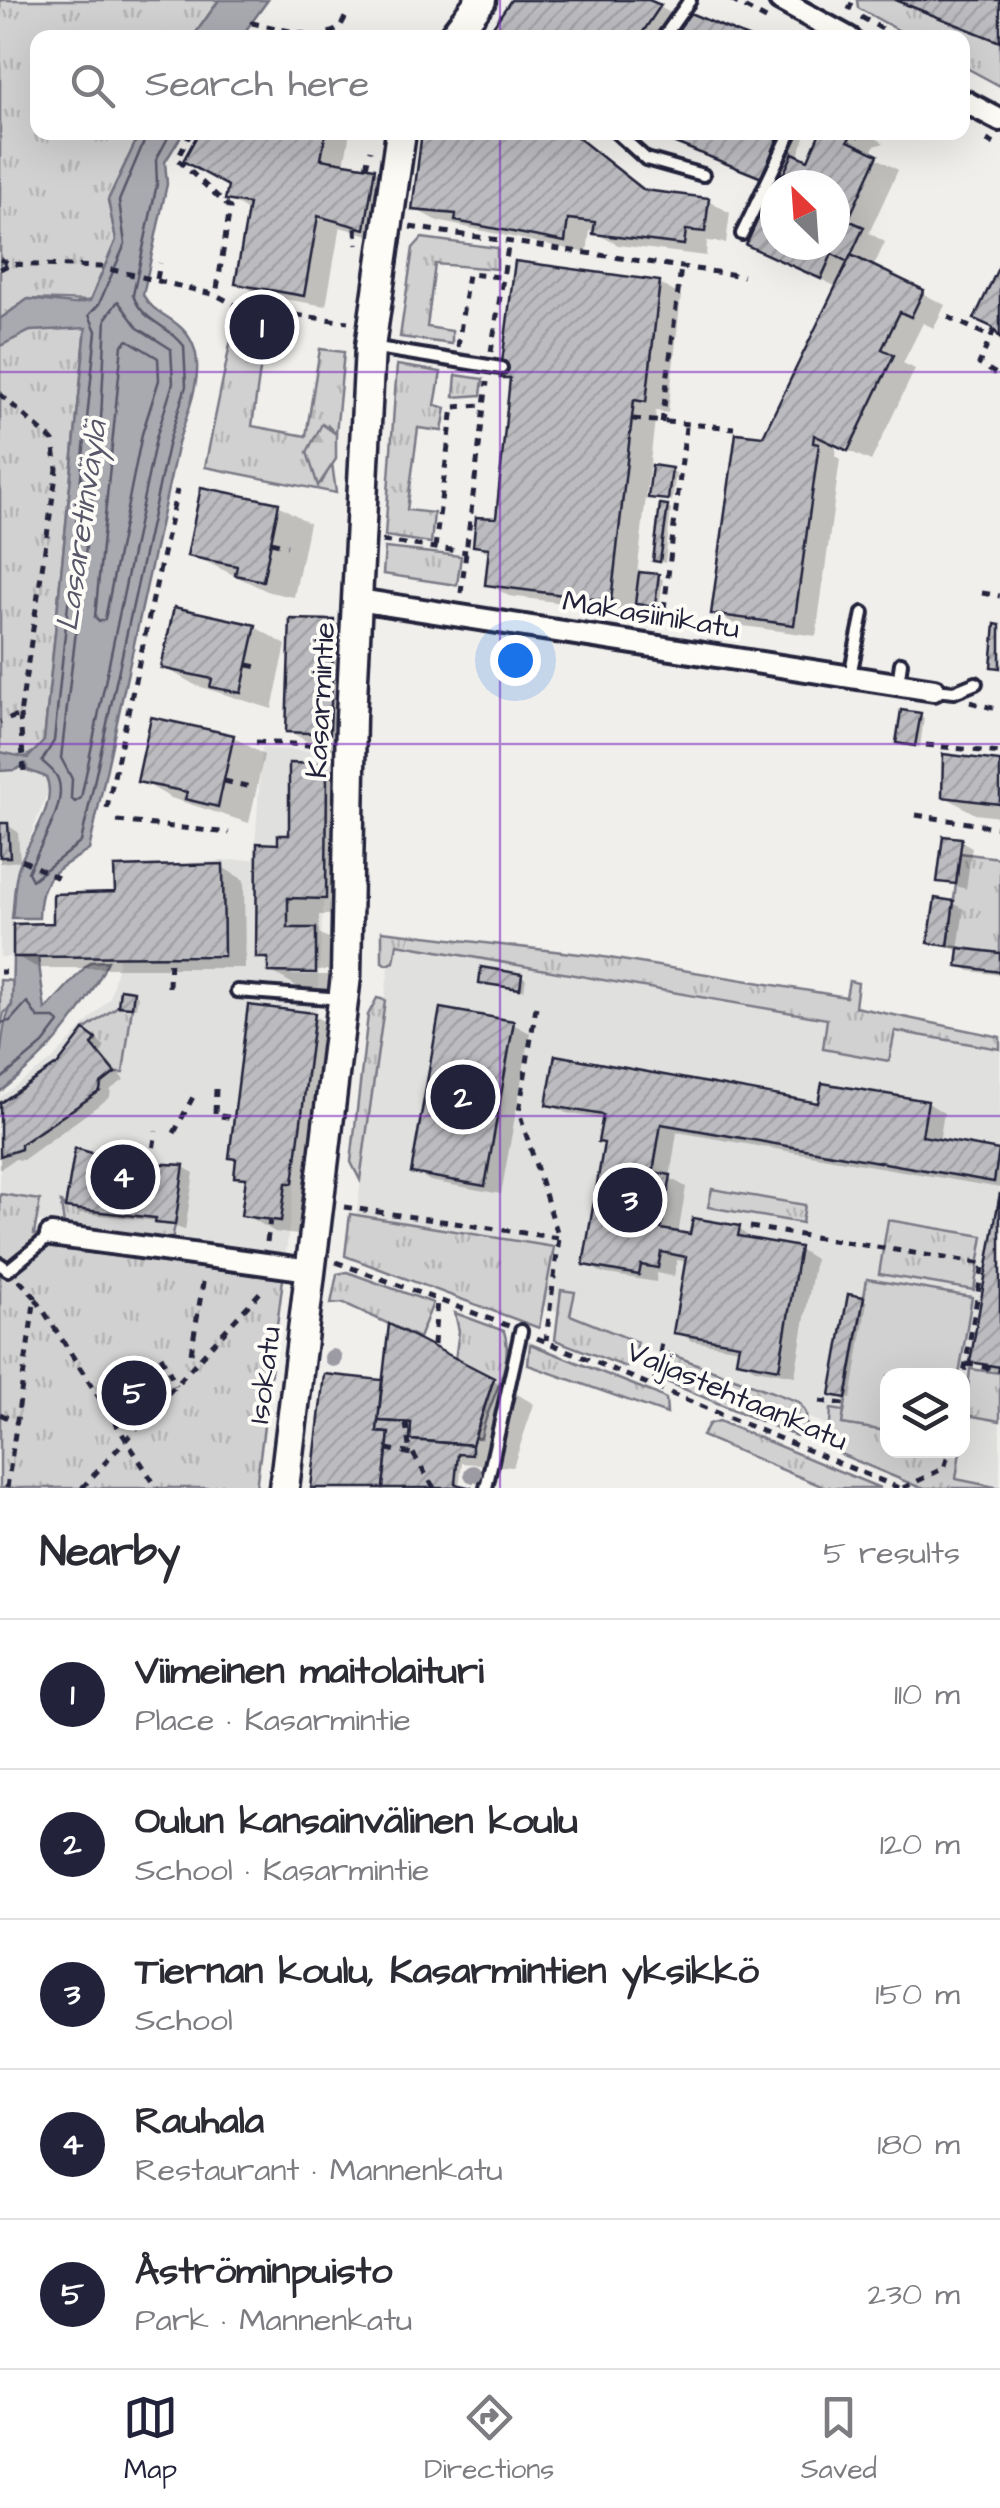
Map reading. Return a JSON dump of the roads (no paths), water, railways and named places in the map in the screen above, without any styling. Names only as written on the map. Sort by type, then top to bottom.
[{"type":"street","points":[[458,30],[480,0]]},
{"type":"street","points":[[780,0],[829,30]]},
{"type":"street","points":[[970,104],[1000,120]]},
{"type":"street","name":"Kasarmintie","points":[[310,1266],[342,999],[371,336],[400,140]]},
{"type":"street","name":"Makasiinikatu","points":[[358,600],[850,675],[900,674],[934,690]]},
{"type":"street","points":[[51,1236],[310,1266]]},
{"type":"street","name":"Isokatu","points":[[284,1488],[310,1266]]},
{"type":"lane","points":[[669,30],[690,0]]},
{"type":"lane","points":[[625,140],[646,159],[703,175]]},
{"type":"lane","points":[[742,234],[787,140]]},
{"type":"lane","points":[[371,336],[495,368]]},
{"type":"lane","points":[[850,675],[863,612]]},
{"type":"lane","points":[[934,690],[954,692],[976,683]]},
{"type":"lane","points":[[237,990],[342,999]]},
{"type":"lane","points":[[4,1268],[51,1236]]},
{"type":"lane","points":[[486,1488],[521,1331]]},
{"type":"water","points":[[219,0],[268,0],[246,30],[198,30]]},
{"type":"water","name":"Lasaretinväylä","points":[[137,140],[179,140],[165,162],[167,184],[143,295],[189,337],[195,351],[196,381],[178,443],[89,850],[67,863],[46,883],[39,918],[12,918],[18,869],[45,811],[49,788],[46,777],[27,770],[26,764],[0,771],[0,752],[28,758],[44,741],[86,328],[30,331],[0,346],[0,319],[28,299],[74,304],[90,301],[116,240],[108,200]]},
{"type":"water","points":[[13,957],[38,957],[45,1010],[90,962],[108,961],[62,1033],[0,1092],[3,1034],[12,1005]]},
{"type":"place","name":"Viimeinen maitolaituri","points":[[262,327]]},
{"type":"place","name":"Oulun kansainvälinen koulu","points":[[463,1097]]},
{"type":"place","name":"Rauhala","points":[[123,1177]]},
{"type":"place","name":"Tiernan koulu, Kasarmintien yksikkö","points":[[630,1200]]},
{"type":"place","name":"Åströminpuisto","points":[[134,1393]]}]
